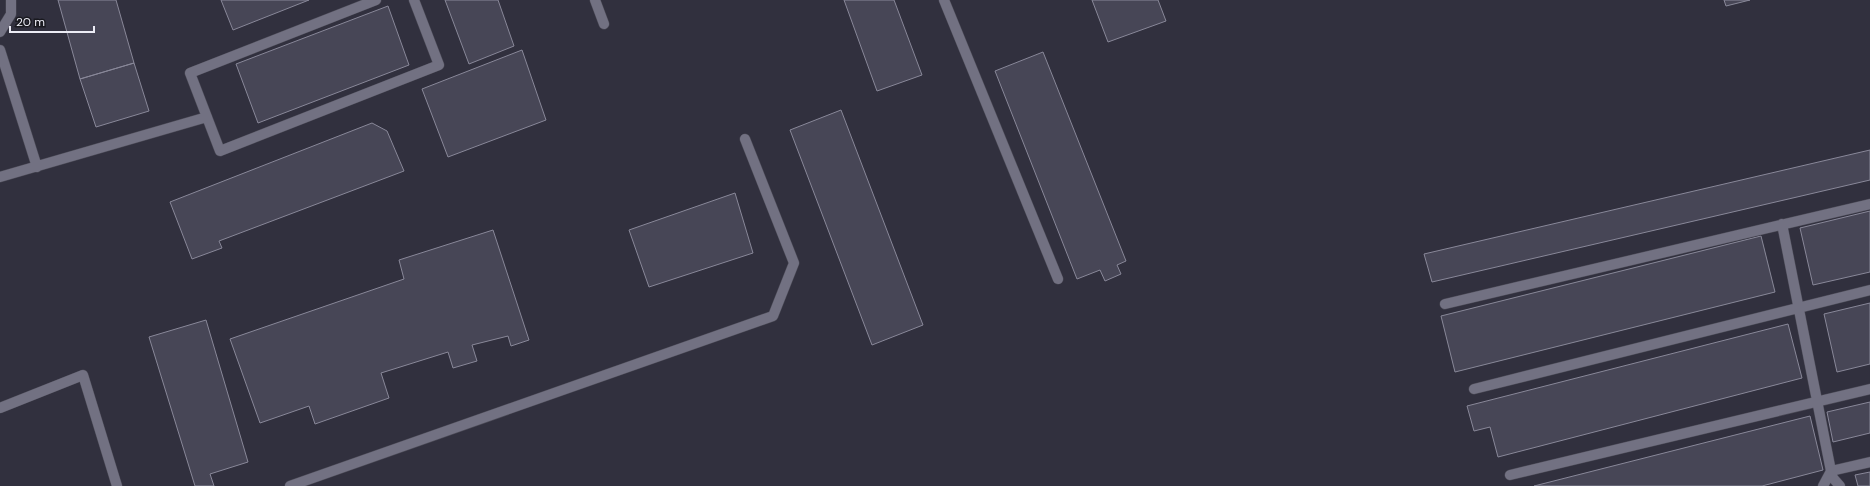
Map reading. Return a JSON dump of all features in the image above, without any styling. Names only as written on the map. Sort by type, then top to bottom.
[{"type":"lane","points":[[0,32],[11,14],[11,0]]},
{"type":"lane","points":[[376,0],[190,74],[220,151],[439,64],[414,0]]},
{"type":"lane","points":[[595,0],[604,24]]},
{"type":"lane","points":[[944,0],[1058,279]]},
{"type":"lane","points":[[0,50],[37,168]]},
{"type":"lane","points":[[0,177],[37,168],[207,117]]},
{"type":"lane","points":[[290,486],[772,316],[794,263],[745,139]]},
{"type":"lane","points":[[1445,304],[1870,204]]},
{"type":"lane","points":[[1782,224],[1831,471],[1833,478],[1840,486]]},
{"type":"lane","points":[[1474,389],[1870,290]]},
{"type":"lane","points":[[0,408],[83,375],[117,486]]},
{"type":"lane","points":[[1510,475],[1870,389]]},
{"type":"lane","points":[[1823,486],[1831,471],[1870,462]]},
{"type":"building","points":[[58,0],[116,0],[134,63],[80,79]]},
{"type":"building","points":[[221,0],[309,0],[233,30]]},
{"type":"building","points":[[445,0],[498,0],[514,46],[469,64]]},
{"type":"building","points":[[844,0],[894,0],[922,75],[877,91]]},
{"type":"building","points":[[1092,0],[1158,0],[1166,21],[1108,42]]},
{"type":"building","points":[[1724,0],[1750,0],[1726,6]]},
{"type":"building","points":[[388,6],[409,65],[258,123],[236,64]]},
{"type":"building","points":[[522,50],[546,120],[448,157],[422,89]]},
{"type":"building","points":[[1043,52],[1126,261],[1117,265],[1121,274],[1105,281],[1100,270],[1077,279],[995,71]]},
{"type":"building","points":[[134,63],[149,111],[96,127],[80,79]]},
{"type":"building","points":[[841,110],[923,325],[872,345],[790,130]]},
{"type":"building","points":[[372,123],[387,131],[404,171],[219,241],[222,248],[192,259],[170,202]]},
{"type":"building","points":[[1870,150],[1870,180],[1432,282],[1424,254]]},
{"type":"building","points":[[735,193],[753,253],[649,287],[629,230]]},
{"type":"building","points":[[1870,211],[1870,272],[1813,285],[1800,228]]},
{"type":"building","points":[[493,230],[529,340],[511,346],[508,336],[472,345],[477,361],[453,368],[448,352],[381,373],[389,398],[315,424],[309,406],[260,423],[230,339],[404,279],[399,260]]},
{"type":"building","points":[[1761,236],[1775,292],[1455,372],[1441,316]]},
{"type":"building","points":[[1870,303],[1870,364],[1837,372],[1824,314]]},
{"type":"building","points":[[206,320],[248,462],[210,474],[214,486],[195,486],[149,337]]},
{"type":"building","points":[[1788,324],[1802,378],[1498,457],[1490,427],[1474,431],[1467,406]]},
{"type":"building","points":[[1870,402],[1870,433],[1833,442],[1827,412]]},
{"type":"building","points":[[1810,416],[1823,470],[1762,486],[1534,486]]},
{"type":"building","points":[[1870,472],[1870,486],[1858,486],[1855,475]]}]
